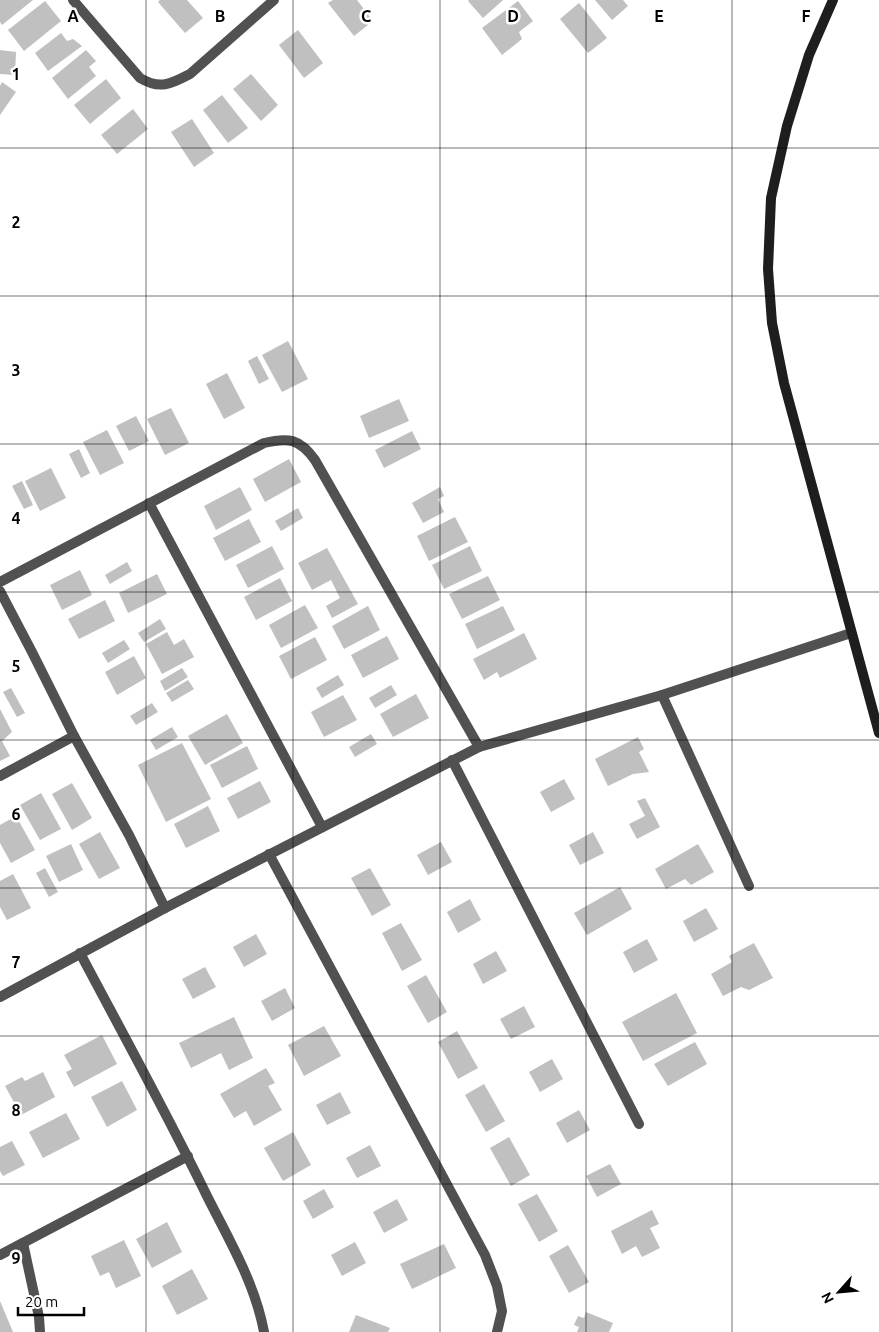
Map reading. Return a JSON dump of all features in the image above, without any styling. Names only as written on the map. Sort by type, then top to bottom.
[{"type":"street","points":[[73,0],[140,78],[150,84],[163,85],[175,82],[190,74],[274,0]]},
{"type":"street","points":[[833,0],[809,55],[787,126],[771,198],[768,270],[772,323],[784,382],[879,732]]},
{"type":"street","points":[[0,582],[264,443],[280,439],[293,441],[308,450],[320,468],[479,747]]},
{"type":"street","points":[[149,503],[322,826]]},
{"type":"street","points":[[0,591],[74,736],[129,835],[165,908]]},
{"type":"street","points":[[0,997],[322,826],[479,747],[662,695],[851,634]]},
{"type":"street","points":[[662,695],[749,886]]},
{"type":"street","points":[[0,776],[74,736]]},
{"type":"street","points":[[452,760],[640,1124]]},
{"type":"street","points":[[269,854],[485,1254],[497,1286],[502,1311],[497,1332]]},
{"type":"street","points":[[80,953],[188,1156],[245,1272],[258,1306],[264,1332]]},
{"type":"street","points":[[0,1255],[188,1156]]},
{"type":"street","points":[[23,1243],[39,1317],[40,1332]]},
{"type":"building","points":[[0,0],[33,0],[2,25],[0,22]]},
{"type":"building","points":[[160,0],[187,0],[203,18],[185,33],[158,2]]},
{"type":"building","points":[[333,0],[357,0],[373,21],[354,36],[328,3]]},
{"type":"building","points":[[469,0],[503,0],[483,18]]},
{"type":"building","points":[[595,0],[623,0],[628,6],[612,20]]},
{"type":"building","points":[[45,1],[61,21],[24,51],[8,30]]},
{"type":"building","points":[[518,1],[533,21],[519,32],[522,39],[502,55],[482,28]]},
{"type":"building","points":[[579,3],[607,38],[588,53],[560,19]]},
{"type":"building","points":[[298,30],[323,63],[304,78],[279,45]]},
{"type":"building","points":[[61,33],[67,41],[73,39],[82,46],[48,71],[35,53]]},
{"type":"building","points":[[0,50],[16,52],[15,75],[0,74]]},
{"type":"building","points":[[86,50],[96,61],[89,67],[96,76],[68,99],[52,78]]},
{"type":"building","points":[[251,74],[278,105],[261,121],[233,89]]},
{"type":"building","points":[[106,79],[121,98],[90,124],[74,105]]},
{"type":"building","points":[[2,82],[16,92],[0,115],[0,86]]},
{"type":"building","points":[[222,95],[248,128],[228,143],[203,110]]},
{"type":"building","points":[[133,109],[148,129],[117,154],[101,135]]},
{"type":"building","points":[[192,119],[214,153],[194,167],[171,132]]},
{"type":"building","points":[[288,341],[308,379],[282,392],[262,355]]},
{"type":"building","points":[[257,356],[269,379],[259,384],[248,361]]},
{"type":"building","points":[[227,373],[245,408],[224,419],[206,384]]},
{"type":"building","points":[[399,399],[409,421],[369,438],[360,416]]},
{"type":"building","points":[[171,408],[189,443],[165,455],[147,419]]},
{"type":"building","points":[[136,416],[149,441],[129,451],[116,426]]},
{"type":"building","points":[[107,430],[124,463],[100,475],[83,442]]},
{"type":"building","points":[[412,431],[421,449],[384,468],[375,450]]},
{"type":"building","points":[[79,449],[90,473],[81,478],[69,454]]},
{"type":"building","points":[[289,459],[301,482],[265,502],[253,479]]},
{"type":"building","points":[[51,468],[66,498],[40,511],[25,481]]},
{"type":"building","points":[[22,481],[33,505],[24,509],[12,486]]},
{"type":"building","points":[[240,487],[252,510],[216,530],[204,506]]},
{"type":"building","points":[[440,487],[444,496],[438,499],[444,512],[423,523],[412,503]]},
{"type":"building","points":[[298,508],[303,518],[281,531],[275,521]]},
{"type":"building","points":[[455,517],[468,542],[429,561],[417,536]]},
{"type":"building","points":[[249,519],[261,542],[225,561],[213,538]]},
{"type":"building","points":[[272,546],[284,569],[248,588],[236,565]]},
{"type":"building","points":[[470,546],[482,571],[444,589],[432,565]]},
{"type":"building","points":[[327,548],[358,604],[332,618],[326,606],[340,598],[331,580],[312,590],[298,563]]},
{"type":"building","points":[[127,562],[132,571],[110,584],[105,575]]},
{"type":"building","points":[[80,570],[92,595],[62,610],[50,585]]},
{"type":"building","points":[[157,574],[167,594],[128,613],[119,593]]},
{"type":"building","points":[[488,576],[500,600],[462,619],[449,594]]},
{"type":"building","points":[[280,578],[292,601],[256,620],[244,597]]},
{"type":"building","points":[[105,600],[115,621],[79,639],[68,619]]},
{"type":"building","points":[[305,605],[318,628],[281,648],[269,625]]},
{"type":"building","points":[[368,606],[380,630],[344,649],[332,626]]},
{"type":"building","points":[[503,606],[515,630],[477,649],[465,624]]},
{"type":"building","points":[[160,619],[166,629],[144,642],[138,633]]},
{"type":"building","points":[[167,632],[174,645],[184,639],[194,657],[162,674],[146,644]]},
{"type":"building","points":[[524,633],[537,659],[500,678],[497,672],[484,680],[473,659]]},
{"type":"building","points":[[387,636],[399,659],[363,678],[351,655]]},
{"type":"building","points":[[315,637],[327,660],[291,679],[279,656]]},
{"type":"building","points":[[124,640],[130,649],[108,663],[102,653]]},
{"type":"building","points":[[134,656],[146,678],[117,695],[105,672]]},
{"type":"building","points":[[182,668],[188,677],[165,691],[160,681]]},
{"type":"building","points":[[338,675],[344,685],[322,698],[316,688]]},
{"type":"building","points":[[188,680],[194,689],[172,702],[166,693]]},
{"type":"building","points":[[391,685],[397,695],[375,708],[369,698]]},
{"type":"building","points":[[11,688],[25,713],[17,717],[3,692]]},
{"type":"building","points":[[416,694],[429,718],[393,737],[380,714]]},
{"type":"building","points":[[343,695],[357,720],[324,737],[311,712]]},
{"type":"building","points":[[152,703],[158,712],[136,725],[130,716]]},
{"type":"building","points":[[0,709],[12,732],[2,741],[10,756],[0,761]]},
{"type":"building","points":[[227,714],[243,743],[205,765],[188,736]]},
{"type":"building","points":[[172,727],[178,737],[156,750],[150,740]]},
{"type":"building","points":[[371,734],[377,744],[355,757],[349,747]]},
{"type":"building","points":[[638,737],[644,749],[639,752],[649,772],[633,774],[608,786],[595,759]]},
{"type":"building","points":[[182,743],[211,799],[166,822],[138,765]]},
{"type":"building","points":[[247,746],[258,769],[222,788],[210,765]]},
{"type":"building","points":[[564,779],[575,799],[551,812],[540,792]]},
{"type":"building","points":[[260,781],[271,802],[238,819],[227,798]]},
{"type":"building","points":[[72,783],[92,818],[72,830],[52,794]]},
{"type":"building","points":[[41,793],[61,829],[40,840],[20,805]]},
{"type":"building","points":[[645,798],[660,827],[637,839],[629,824],[645,816],[637,801]]},
{"type":"building","points":[[208,806],[220,831],[186,848],[174,824]]},
{"type":"building","points":[[16,816],[35,850],[11,863],[0,843],[0,825]]},
{"type":"building","points":[[100,832],[120,868],[99,879],[79,844]]},
{"type":"building","points":[[593,832],[604,853],[580,865],[569,845]]},
{"type":"building","points":[[441,842],[452,862],[428,875],[417,855]]},
{"type":"building","points":[[71,844],[83,870],[59,882],[46,856]]},
{"type":"building","points":[[698,844],[714,872],[691,885],[685,879],[666,889],[655,869]]},
{"type":"building","points":[[45,868],[58,892],[49,897],[36,873]]},
{"type":"building","points":[[370,868],[391,905],[372,916],[351,878]]},
{"type":"building","points":[[13,874],[31,908],[7,920],[0,907],[0,881]]},
{"type":"building","points":[[620,887],[632,909],[587,935],[574,913]]},
{"type":"building","points":[[470,899],[481,920],[458,933],[447,912]]},
{"type":"building","points":[[706,908],[718,929],[694,942],[683,921]]},
{"type":"building","points":[[401,923],[422,960],[402,971],[382,933]]},
{"type":"building","points":[[256,934],[267,954],[244,967],[233,947]]},
{"type":"building","points":[[647,939],[658,960],[634,973],[623,952]]},
{"type":"building","points":[[754,943],[773,978],[749,990],[741,987],[723,996],[711,974],[732,962],[729,956]]},
{"type":"building","points":[[496,951],[507,971],[483,984],[473,964]]},
{"type":"building","points":[[205,967],[216,987],[193,999],[182,979]]},
{"type":"building","points":[[426,975],[447,1012],[428,1023],[407,986]]},
{"type":"building","points":[[285,988],[295,1008],[272,1021],[261,1001]]},
{"type":"building","points":[[676,993],[697,1033],[643,1061],[622,1022]]},
{"type":"building","points":[[524,1006],[535,1027],[511,1039],[500,1019]]},
{"type":"building","points":[[234,1017],[253,1058],[229,1070],[221,1053],[191,1068],[179,1043]]},
{"type":"building","points":[[324,1026],[341,1056],[304,1076],[288,1045]]},
{"type":"building","points":[[457,1031],[478,1068],[458,1079],[438,1042]]},
{"type":"building","points":[[102,1035],[117,1064],[74,1087],[66,1072],[72,1069],[64,1055]]},
{"type":"building","points":[[695,1042],[707,1064],[668,1086],[654,1064]]},
{"type":"building","points":[[552,1059],[563,1079],[540,1092],[529,1072]]},
{"type":"building","points":[[266,1068],[275,1083],[268,1086],[282,1110],[254,1126],[246,1111],[234,1118],[220,1094]]},
{"type":"building","points":[[43,1072],[55,1097],[21,1115],[5,1086],[22,1077],[25,1081]]},
{"type":"building","points":[[122,1081],[137,1110],[107,1127],[91,1097]]},
{"type":"building","points":[[484,1084],[505,1121],[486,1132],[465,1095]]},
{"type":"building","points":[[340,1092],[351,1113],[327,1125],[316,1105]]},
{"type":"building","points":[[579,1110],[590,1130],[567,1143],[556,1123]]},
{"type":"building","points":[[66,1113],[80,1139],[43,1158],[29,1132]]},
{"type":"building","points":[[293,1132],[311,1165],[283,1181],[264,1148]]},
{"type":"building","points":[[509,1137],[530,1175],[511,1186],[490,1148]]},
{"type":"building","points":[[12,1141],[25,1165],[3,1176],[0,1171],[0,1147]]},
{"type":"building","points":[[370,1145],[381,1166],[357,1178],[346,1158]]},
{"type":"building","points":[[610,1164],[621,1184],[597,1197],[586,1176]]},
{"type":"building","points":[[324,1189],[334,1207],[313,1219],[303,1201]]},
{"type":"building","points":[[537,1194],[558,1231],[539,1242],[518,1204]]},
{"type":"building","points":[[397,1199],[408,1220],[384,1233],[373,1212]]},
{"type":"building","points":[[652,1210],[659,1224],[650,1228],[660,1248],[642,1257],[636,1246],[622,1254],[611,1231]]},
{"type":"building","points":[[167,1222],[182,1252],[152,1268],[136,1239]]},
{"type":"building","points":[[124,1240],[141,1276],[116,1288],[109,1272],[100,1276],[91,1256]]},
{"type":"building","points":[[355,1242],[366,1263],[342,1276],[331,1255]]},
{"type":"building","points":[[444,1244],[456,1268],[412,1289],[400,1264]]},
{"type":"building","points":[[568,1245],[589,1282],[569,1293],[549,1256]]},
{"type":"building","points":[[192,1269],[208,1299],[177,1315],[162,1286]]},
{"type":"building","points":[[0,1301],[13,1332],[0,1332]]},
{"type":"building","points":[[586,1312],[613,1323],[609,1332],[577,1332],[579,1327],[574,1325],[578,1316],[584,1318]]},
{"type":"building","points":[[356,1315],[390,1328],[388,1332],[349,1332]]}]
